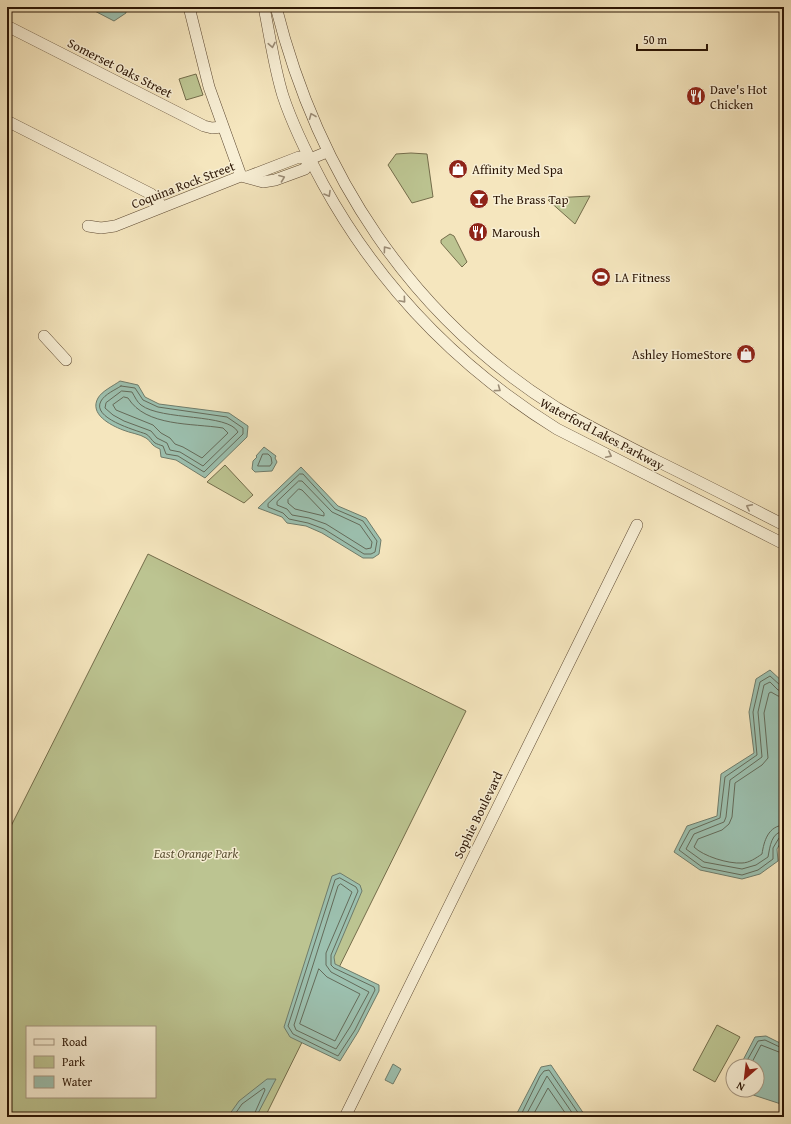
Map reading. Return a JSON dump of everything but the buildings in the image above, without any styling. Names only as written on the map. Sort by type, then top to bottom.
[{"type":"street","points":[[189,7],[204,71],[222,127],[244,176]]},
{"type":"street","name":"Waterford Lakes Parkway","points":[[264,7],[284,97],[310,159],[337,209],[378,270],[418,316],[456,354],[492,385],[557,429],[784,544]]},
{"type":"street","name":"Waterford Lakes Parkway","points":[[276,7],[295,74],[327,152],[359,209],[388,252],[424,296],[468,340],[514,378],[574,418],[784,525]]},
{"type":"street","name":"Somerset Oaks Street","points":[[7,26],[204,126],[212,128],[222,127]]},
{"type":"street","points":[[7,121],[151,194],[158,200],[161,207]]},
{"type":"street","name":"Coquina Rock Street","points":[[88,226],[109,228],[244,176],[264,182],[275,180],[305,169],[310,159],[327,152]]},
{"type":"street","points":[[44,336],[66,360]]},
{"type":"street","points":[[456,354],[468,340]]},
{"type":"street","name":"Sophie Boulevard","points":[[345,1117],[637,525]]},
{"type":"green space","points":[[196,74],[203,95],[186,100],[179,79]]},
{"type":"green space","points":[[396,154],[427,154],[433,197],[412,203],[388,165]]},
{"type":"green space","points":[[590,196],[575,224],[548,200],[553,198]]},
{"type":"green space","points":[[450,234],[454,236],[467,262],[462,267],[441,243],[441,240]]},
{"type":"green space","points":[[225,465],[253,495],[244,503],[207,482]]},
{"type":"green space","name":"East Orange Park","points":[[148,554],[466,711],[265,1117],[7,1117],[7,834]]},
{"type":"green space","points":[[717,1025],[740,1037],[728,1058],[725,1058],[725,1064],[715,1082],[693,1070]]},
{"type":"water","points":[[87,7],[126,7],[126,13],[114,21]]},
{"type":"water","points":[[120,381],[138,385],[145,397],[159,404],[229,413],[248,426],[247,437],[205,478],[176,460],[161,457],[160,449],[141,435],[118,428],[102,418],[96,409],[98,398],[105,391]]},
{"type":"water","points":[[264,447],[276,456],[275,458],[277,462],[272,471],[255,472],[252,469],[253,461]]},
{"type":"water","points":[[301,467],[338,506],[366,518],[381,540],[379,554],[373,558],[363,558],[322,533],[306,526],[287,523],[282,517],[258,508]]},
{"type":"water","points":[[770,670],[784,683],[784,837],[777,849],[778,861],[760,874],[742,879],[700,870],[674,852],[687,826],[717,816],[721,774],[754,753],[749,712],[756,679]]},
{"type":"water","points":[[340,873],[360,885],[362,891],[334,957],[335,964],[379,985],[379,991],[358,1032],[340,1061],[290,1037],[284,1027],[332,876]]},
{"type":"water","points":[[766,1036],[784,1045],[784,1105],[763,1098],[765,1098],[765,1058],[744,1058],[755,1037]]},
{"type":"water","points":[[393,1064],[401,1069],[393,1084],[385,1080]]},
{"type":"water","points":[[551,1065],[586,1117],[515,1117],[541,1067]]},
{"type":"water","points":[[267,1079],[276,1079],[256,1117],[230,1117],[229,1115],[239,1101]]},
{"type":"place","name":"Dave's Hot Chicken","points":[[696,96]]},
{"type":"place","name":"Affinity Med Spa","points":[[458,169]]},
{"type":"place","name":"The Brass Tap","points":[[479,199]]},
{"type":"place","name":"Maroush","points":[[478,232]]},
{"type":"place","name":"LA Fitness","points":[[601,277]]},
{"type":"place","name":"Ashley HomeStore","points":[[746,354]]}]
